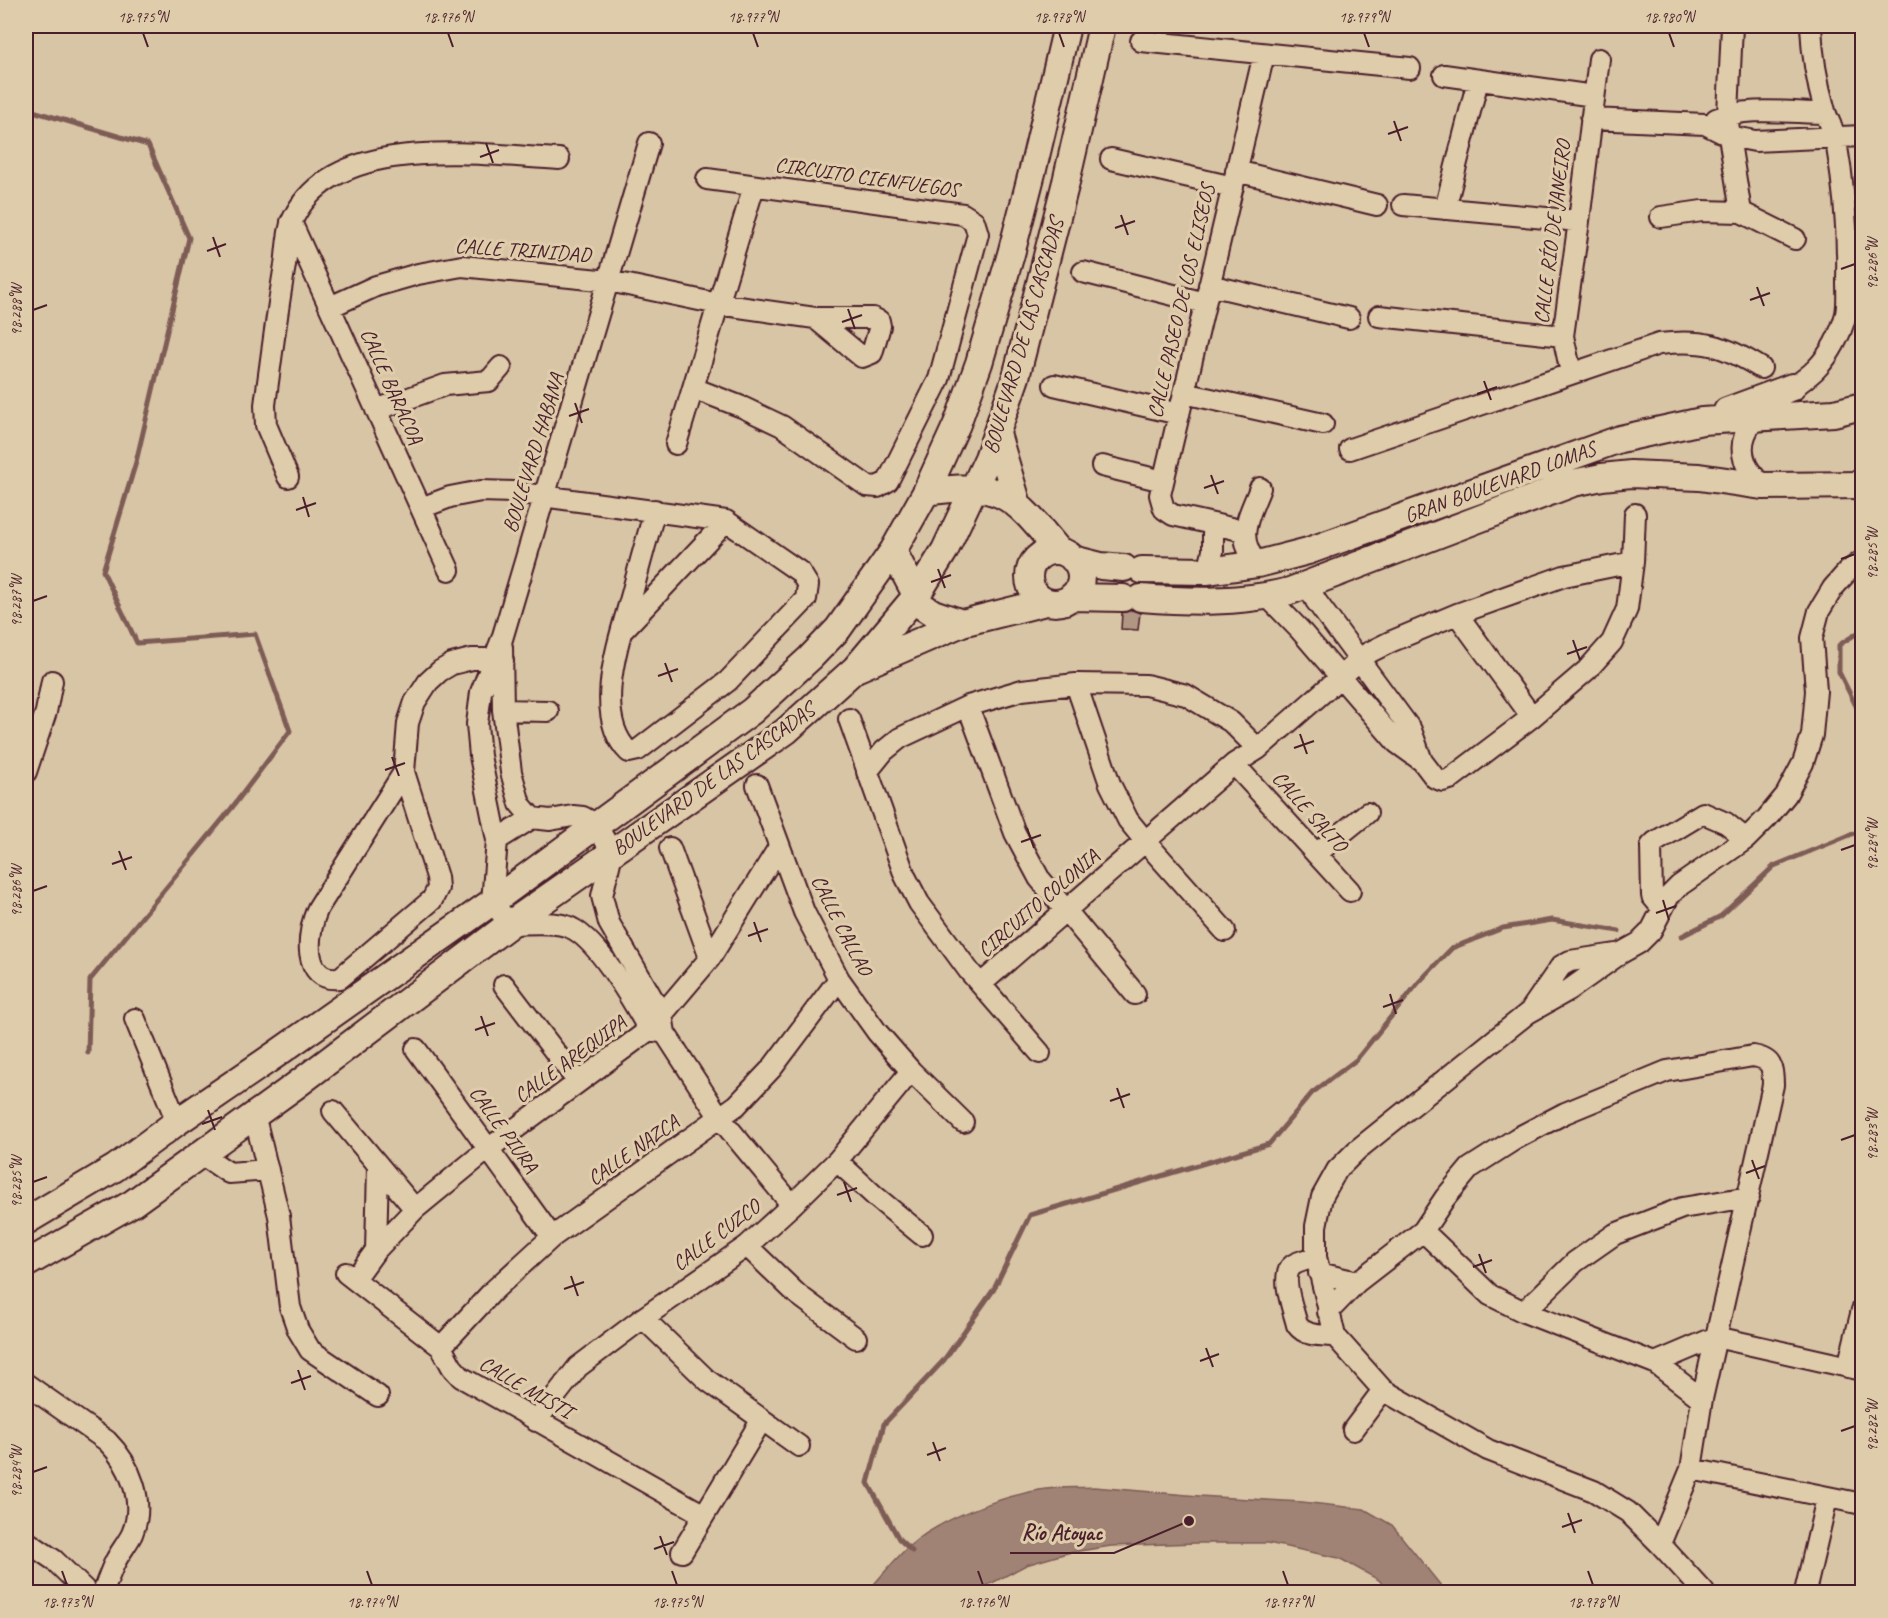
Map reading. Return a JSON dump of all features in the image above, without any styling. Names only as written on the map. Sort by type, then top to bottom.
[{"type":"main road","name":"BOULEVARD DE LAS CASCADAS","points":[[26,1221],[116,1168],[177,1122],[492,902],[752,711],[838,629],[893,551],[926,492],[957,424],[979,363],[1033,170],[1067,26]]},
{"type":"main road","name":"BOULEVARD DE LAS CASCADAS","points":[[26,1264],[133,1203],[510,924],[786,731],[855,669],[917,596],[945,550],[976,488],[997,434],[1016,377],[1066,182],[1102,26]]},
{"type":"main road","points":[[1033,170],[1066,182]]},
{"type":"main road","points":[[1702,421],[1792,387]]},
{"type":"main road","name":"GRAN BOULEVARD LOMAS","points":[[1066,555],[1101,566],[1133,569],[1199,571],[1258,564],[1308,551],[1609,443],[1702,421],[1834,413],[1863,406]]},
{"type":"main road","points":[[997,434],[1018,505]]},
{"type":"main road","name":"GRAN BOULEVARD LOMAS","points":[[855,669],[962,623],[1059,599],[1132,598],[1188,602],[1267,596],[1308,585],[1574,483],[1602,477],[1631,474],[1699,477],[1762,486],[1863,485]]},
{"type":"main road","points":[[926,492],[976,488],[996,491],[1018,505],[1078,566],[1080,582],[1077,590],[1059,599],[1038,597],[1033,591],[1029,575],[1035,559],[1050,551],[1066,555]]},
{"type":"main road","points":[[1357,534],[1368,562]]},
{"type":"main road","points":[[893,551],[922,606],[933,613],[962,623]]},
{"type":"main road","points":[[1188,602],[1199,571]]},
{"type":"street","points":[[1732,26],[1729,136],[1741,212]]},
{"type":"street","points":[[1762,486],[1746,465],[1742,449],[1743,439],[1756,417],[1815,370],[1832,349],[1846,312],[1846,249],[1836,138],[1825,113],[1817,79],[1811,26]]},
{"type":"street","points":[[1141,41],[1410,68]]},
{"type":"street","name":"CALLE PASEO DE LOS ELISEOS","points":[[1244,531],[1173,515],[1164,509],[1160,495],[1264,54]]},
{"type":"street","name":"CALLE RÍO DE JANEIRO","points":[[1571,374],[1563,336],[1599,58]]},
{"type":"street","points":[[1444,75],[1594,96]]},
{"type":"street","points":[[1445,209],[1478,80]]},
{"type":"street","points":[[1705,124],[1728,114],[1825,113]]},
{"type":"street","points":[[1591,119],[1705,124],[1729,136],[1755,141],[1863,136]]},
{"type":"street","name":"BOULEVARD HABANA","points":[[532,818],[520,804],[512,777],[498,660],[502,639],[649,143]]},
{"type":"street","points":[[288,477],[266,425],[265,415],[291,222],[308,195],[325,180],[343,170],[390,158],[440,153],[559,159]]},
{"type":"street","points":[[1111,159],[1377,205]]},
{"type":"street","name":"CIRCUITO CIENFUEGOS","points":[[693,388],[782,426],[867,486],[878,487],[888,481],[939,379],[978,234],[974,221],[963,214],[707,179]]},
{"type":"street","name":"CIRCUITO CIENFUEGOS","points":[[676,444],[754,186]]},
{"type":"street","points":[[1403,205],[1579,221]]},
{"type":"street","points":[[1661,217],[1702,212],[1741,212],[1795,239]]},
{"type":"street","name":"CALLE BARACOA","points":[[291,222],[449,570]]},
{"type":"street","name":"CALLE TRINIDAD","points":[[330,307],[376,286],[418,274],[462,266],[609,281],[718,304],[815,318]]},
{"type":"street","points":[[1083,272],[1349,318]]},
{"type":"street","points":[[282,282],[315,273]]},
{"type":"street","points":[[1379,316],[1563,336]]},
{"type":"street","points":[[1350,449],[1659,344],[1685,341],[1716,345],[1741,355],[1761,368]]},
{"type":"street","points":[[376,410],[445,385],[489,381],[501,367]]},
{"type":"street","points":[[1054,385],[1179,414]]},
{"type":"street","points":[[1184,393],[1323,424]]},
{"type":"street","points":[[1102,466],[1163,481]]},
{"type":"street","points":[[1258,564],[1248,551],[1244,531],[1260,488]]},
{"type":"street","points":[[421,508],[450,497],[481,491],[513,492],[655,510],[726,521],[800,572],[808,585],[806,599],[728,681],[638,750],[629,752],[622,745],[614,724],[611,698],[612,666],[655,510]]},
{"type":"street","points":[[1267,596],[1397,743],[1422,761],[1436,778],[1443,781],[1449,779],[1532,717],[1587,670],[1612,642],[1627,609],[1633,562],[1635,514]]},
{"type":"street","points":[[622,631],[726,521]]},
{"type":"street","points":[[1199,571],[1212,551],[1213,525]]},
{"type":"street","points":[[1704,1593],[1628,1512],[1594,1491],[1488,1450],[1383,1390],[1335,1336],[1317,1265],[1316,1226],[1322,1197],[1337,1170],[1357,1150],[1528,1013],[1561,966],[1570,961],[1621,953],[1638,944],[1651,931],[1662,908],[1679,886],[1746,839],[1786,795],[1803,763],[1812,735],[1816,691],[1812,638],[1818,611],[1846,572],[1863,561]]},
{"type":"street","name":"CIRCUITO COLONIA","points":[[849,719],[905,876],[919,903],[981,984],[1234,764],[1258,748],[1360,659],[1390,642],[1457,614],[1564,576],[1633,562]]},
{"type":"street","points":[[1308,585],[1316,601],[1411,730],[1422,761]]},
{"type":"street","points":[[1457,614],[1532,717]]},
{"type":"street","points":[[404,772],[318,908],[311,923],[309,938],[311,957],[319,974],[328,980],[340,978],[432,900],[438,888],[437,877],[404,772],[408,723],[415,702],[428,682],[452,664],[472,658],[498,660]]},
{"type":"street","name":"BOULEVARD HABANA","points":[[492,902],[497,840],[480,756],[477,724],[481,692],[498,660]]},
{"type":"street","points":[[26,772],[46,712],[52,681]]},
{"type":"street","points":[[1076,684],[1110,784],[1128,820],[1225,931]]},
{"type":"street","points":[[867,772],[884,751],[900,738],[968,706],[1022,690],[1076,684],[1146,685],[1186,694],[1231,722],[1258,748]]},
{"type":"street","points":[[968,706],[1015,833],[1039,878],[1135,994]]},
{"type":"street","points":[[503,710],[548,711]]},
{"type":"street","name":"CALLE SALTO","points":[[1234,764],[1350,891]]},
{"type":"street","name":"CALLE CALLAO","points":[[757,785],[804,912],[839,979],[878,1032],[911,1071],[963,1122]]},
{"type":"street","points":[[1316,854],[1367,813]]},
{"type":"street","points":[[1662,908],[1652,896],[1650,851],[1655,842],[1703,813],[1726,823],[1746,839]]},
{"type":"street","points":[[497,840],[532,818],[550,820],[578,816],[596,824],[612,853],[602,896],[609,923],[659,1026],[720,1118],[792,1205]]},
{"type":"street","name":"CALLE AREQUIPA","points":[[351,1276],[415,1209],[488,1149],[578,1082],[659,1026],[710,958],[779,847]]},
{"type":"street","points":[[670,848],[710,958]]},
{"type":"street","points":[[492,902],[510,924],[566,925],[588,940],[636,1007],[659,1026]]},
{"type":"street","name":"CALLE NAZCA","points":[[441,1347],[493,1292],[552,1237],[737,1105],[772,1068],[839,979]]},
{"type":"street","points":[[981,984],[1040,1053]]},
{"type":"street","points":[[504,985],[578,1082]]},
{"type":"street","points":[[135,1019],[177,1122]]},
{"type":"street","name":"CALLE PIURA","points":[[416,1049],[552,1237]]},
{"type":"street","points":[[1328,1312],[1357,1282],[1423,1231],[1445,1198],[1470,1168],[1517,1138],[1566,1113],[1667,1071],[1753,1056],[1763,1058],[1770,1063],[1773,1085],[1702,1399],[1691,1469],[1660,1544]]},
{"type":"street","name":"CALLE CUZCO","points":[[536,1421],[578,1367],[643,1318],[747,1246],[792,1205],[837,1161],[911,1071]]},
{"type":"street","points":[[333,1111],[415,1209]]},
{"type":"street","points":[[254,1114],[279,1216],[290,1307],[298,1330],[310,1350],[378,1396]]},
{"type":"street","points":[[201,1154],[229,1173],[268,1170]]},
{"type":"street","points":[[837,1161],[922,1235]]},
{"type":"street","points":[[376,1250],[378,1166]]},
{"type":"street","points":[[1524,1312],[1575,1262],[1615,1234],[1682,1208],[1749,1197]]},
{"type":"street","points":[[1423,1231],[1490,1295],[1524,1312],[1655,1363],[1702,1399]]},
{"type":"street","points":[[747,1246],[797,1294],[856,1338]]},
{"type":"street","points":[[1335,1336],[1305,1334],[1297,1325],[1286,1280],[1288,1270],[1294,1265],[1317,1265],[1357,1282]]},
{"type":"street","name":"CALLE MISTI","points":[[351,1276],[441,1347],[452,1367],[461,1377],[704,1515]]},
{"type":"street","points":[[1655,1363],[1716,1337],[1855,1369],[1863,1310]]},
{"type":"street","points":[[643,1318],[707,1380],[761,1421],[799,1446]]},
{"type":"street","points":[[26,1384],[107,1441],[122,1459],[135,1486],[137,1516],[135,1525],[115,1562],[103,1593]]},
{"type":"street","points":[[1353,1430],[1383,1390]]},
{"type":"street","points":[[682,1552],[761,1421]]},
{"type":"street","points":[[1691,1469],[1863,1504]]},
{"type":"street","points":[[1804,1593],[1827,1498]]},
{"type":"street","points":[[26,1541],[54,1560],[87,1593]]},
{"type":"shaded area","points":[[1094,1487],[1302,1502],[1364,1509],[1392,1525],[1446,1592],[1389,1592],[1379,1580],[1339,1558],[1268,1543],[1196,1543],[1111,1546],[1067,1553],[1026,1565],[975,1592],[867,1592],[907,1548],[935,1528],[969,1511],[1005,1498],[1039,1490]]},
{"type":"building","points":[[1132,610],[1140,613],[1138,630],[1121,629],[1122,613]]},
{"type":"waterway","points":[[26,109],[148,145],[189,238],[136,462],[103,571],[137,643],[255,634],[290,731],[231,809],[90,980],[88,1053]]},
{"type":"waterway","points":[[1862,630],[1839,645],[1839,672],[1862,715]]},
{"type":"waterway","points":[[1682,936],[1721,916],[1774,866],[1862,830]]},
{"type":"waterway","points":[[912,1551],[899,1539],[868,1483],[884,1424],[944,1360],[994,1289],[1030,1215],[1269,1144],[1312,1093],[1356,1060],[1419,982],[1452,948],[1503,928],[1552,920],[1619,931]]},
{"type":"place","name":"Río Atoyac","points":[[1189,1521]]}]
